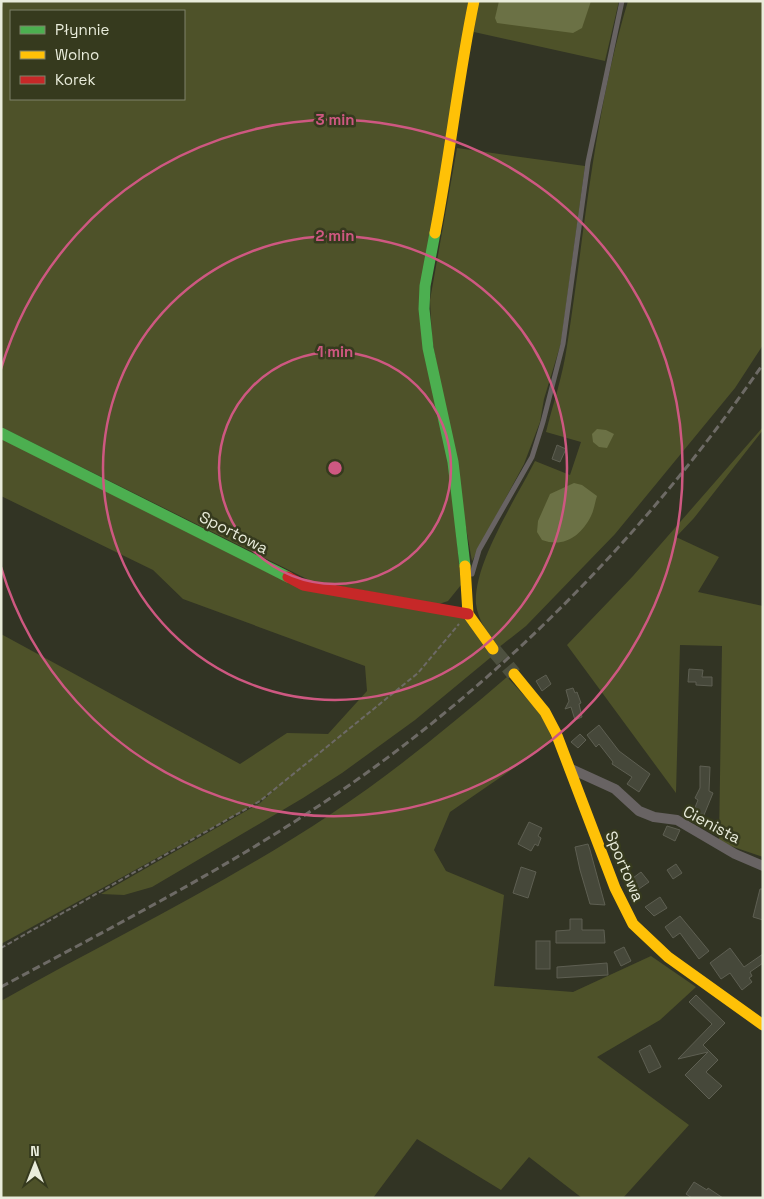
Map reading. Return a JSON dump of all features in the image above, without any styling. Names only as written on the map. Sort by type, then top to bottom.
[{"type":"street","points":[[474,1],[449,163],[425,286],[424,309],[428,348],[453,462],[468,587],[468,614],[493,650]]},
{"type":"street","name":"Sportowa","points":[[1,434],[303,585],[468,614]]},
{"type":"street","name":"Sportowa","points":[[514,674],[545,712],[569,768],[610,875],[625,910],[637,930],[660,951],[727,996],[763,1025]]},
{"type":"street","name":"Cienista","points":[[569,768],[615,790],[639,811],[654,817],[677,820],[735,854],[763,866]]},
{"type":"lane","points":[[468,587],[479,550],[532,458],[544,422],[564,344],[588,162],[622,1]]},
{"type":"path","points":[[1,948],[260,801],[418,673],[468,614]]},
{"type":"shaded area","points":[[1,1],[471,1],[420,300],[450,466],[461,585],[448,601],[439,604],[311,581],[1,427]]},
{"type":"shaded area","points":[[478,1],[619,1],[605,61],[474,32]]},
{"type":"shaded area","points":[[499,1],[591,1],[582,28],[573,33],[497,23],[495,18]]},
{"type":"shaded area","points":[[628,1],[763,1],[763,345],[735,388],[615,534],[526,626],[498,648],[481,622],[477,610],[477,588],[481,570],[498,531],[535,461],[570,475],[581,442],[546,432],[565,357],[592,172],[607,86],[616,43]]},
{"type":"shaded area","points":[[457,148],[585,166],[561,343],[544,399],[540,422],[524,464],[472,561],[432,339],[430,300]]},
{"type":"shaded area","points":[[763,427],[763,430],[694,518],[676,537],[719,557],[698,592],[763,606],[763,857],[719,842],[722,646],[680,645],[676,793],[567,645],[633,576]]},
{"type":"shaded area","points":[[597,429],[606,430],[614,434],[607,448],[599,447],[593,442],[592,434]]},
{"type":"shaded area","points":[[1,437],[303,585],[468,614],[496,653],[415,720],[342,773],[152,887],[124,895],[101,894],[260,803],[277,788],[260,801],[1,944],[1,634],[240,764],[287,733],[328,734],[367,691],[365,666],[183,599],[153,570],[1,496]]},
{"type":"shaded area","points":[[574,483],[582,485],[597,496],[591,516],[577,534],[565,541],[550,542],[542,540],[537,532],[538,521],[550,494]]},
{"type":"shaded area","points":[[507,677],[543,716],[553,741],[450,812],[434,850],[446,871],[504,895],[494,986],[573,992],[651,956],[696,987],[660,1020],[597,1057],[689,1125],[623,1198],[582,1198],[529,1157],[501,1190],[417,1139],[373,1198],[1,1198],[1,1001],[209,888],[291,840],[399,765]]},
{"type":"building","points":[[557,445],[566,449],[560,462],[552,459]]},
{"type":"building","points":[[689,669],[703,670],[702,677],[712,677],[712,686],[696,685],[696,682],[688,682]]},
{"type":"building","points":[[546,675],[551,684],[542,691],[536,681]]},
{"type":"building","points":[[573,688],[575,693],[577,692],[581,703],[579,704],[582,717],[575,720],[571,707],[565,709],[569,701],[566,690]]},
{"type":"building","points":[[599,725],[619,751],[650,774],[639,792],[627,784],[632,777],[612,764],[613,762],[599,744],[596,747],[587,735]]},
{"type":"building","points":[[580,734],[586,740],[578,748],[571,742]]},
{"type":"building","points":[[700,766],[710,767],[709,791],[713,793],[704,815],[694,810],[698,800],[695,798],[700,788]]},
{"type":"building","points":[[529,822],[542,828],[538,836],[541,838],[538,846],[535,844],[531,851],[518,844]]},
{"type":"building","points":[[667,826],[680,830],[675,841],[663,835]]},
{"type":"building","points":[[588,844],[605,905],[590,904],[580,870],[575,847]]},
{"type":"building","points":[[676,864],[682,873],[673,879],[667,870]]},
{"type":"building","points":[[521,867],[536,872],[528,898],[513,893]]},
{"type":"building","points":[[641,872],[649,882],[636,891],[629,881]]},
{"type":"building","points":[[760,889],[763,889],[763,920],[753,917]]},
{"type":"building","points":[[660,897],[667,908],[654,916],[645,907]]},
{"type":"building","points":[[680,916],[709,951],[699,959],[680,933],[673,938],[665,927]]},
{"type":"building","points":[[570,919],[582,919],[582,930],[604,930],[605,943],[556,943],[556,931],[570,930]]},
{"type":"building","points":[[536,941],[550,941],[550,969],[536,969]]},
{"type":"building","points":[[624,947],[631,961],[621,966],[614,952]]},
{"type":"building","points":[[730,948],[744,967],[763,954],[763,963],[750,972],[752,976],[749,978],[752,982],[742,990],[730,973],[721,979],[710,963]]},
{"type":"building","points":[[607,963],[608,975],[557,978],[557,967]]},
{"type":"building","points":[[696,995],[725,1023],[703,1045],[718,1060],[706,1072],[722,1086],[709,1099],[685,1075],[708,1052],[678,1059],[712,1024],[689,1002]]},
{"type":"building","points":[[650,1045],[661,1067],[649,1073],[639,1051]]},
{"type":"building","points":[[694,1182],[707,1190],[708,1188],[723,1198],[692,1198],[686,1194]]},
{"type":"waterway","points":[[1,6],[2,1]]},
{"type":"tunnel","points":[[493,649],[514,674]]},
{"type":"railway","points":[[1,987],[245,853],[323,803],[387,758],[448,710],[507,659],[564,605],[618,548],[669,489],[717,428],[763,364]]},
{"type":"traffic: fast","points":[[435,233],[425,286],[424,309],[428,348],[453,462],[465,566]]},
{"type":"traffic: fast","points":[[1,433],[288,577]]},
{"type":"traffic: slow","points":[[435,233],[474,1]]},
{"type":"traffic: slow","points":[[465,566],[468,614],[493,649]]},
{"type":"traffic: slow","points":[[514,674],[545,712],[556,733],[615,888],[633,924],[668,957],[763,1025]]},
{"type":"traffic: jam","points":[[288,577],[303,585],[468,614]]}]
